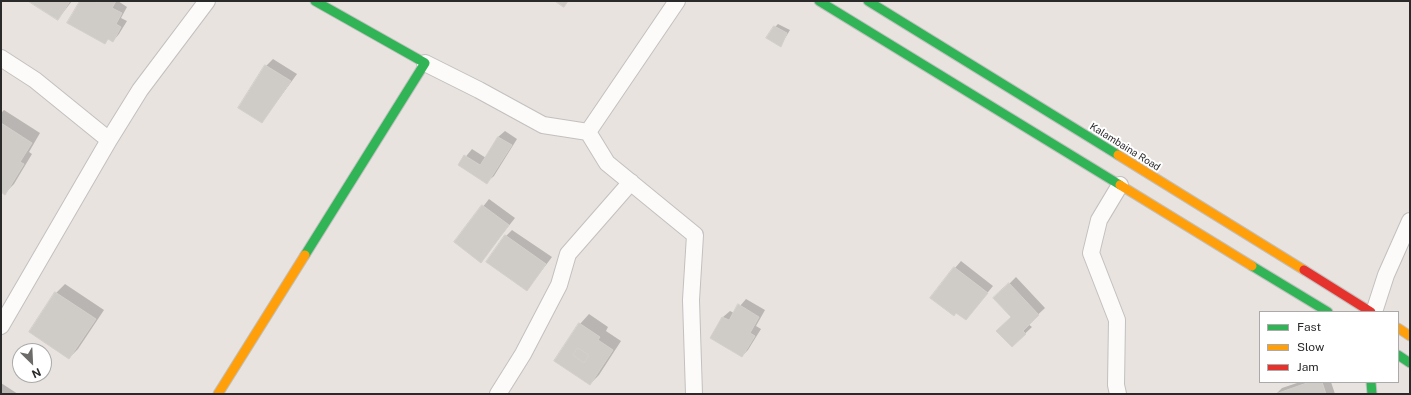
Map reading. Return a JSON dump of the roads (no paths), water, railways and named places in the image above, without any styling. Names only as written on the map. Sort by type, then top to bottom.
[{"type":"main road","points":[[218,394],[425,63],[315,1]]},
{"type":"main road","points":[[819,1],[1326,311]]},
{"type":"main road","name":"Kalambaina Road","points":[[868,1],[1369,311]]},
{"type":"main road","points":[[1399,329],[1410,336]]},
{"type":"main road","points":[[1399,356],[1410,363]]},
{"type":"main road","points":[[1371,383],[1372,394]]},
{"type":"street","points":[[2,322],[140,90],[207,1]]},
{"type":"street","points":[[588,132],[677,1]]},
{"type":"street","points":[[1,58],[35,80],[109,140]]},
{"type":"street","points":[[425,63],[479,90],[542,125],[588,132],[607,163],[695,235],[691,300],[694,394]]},
{"type":"street","points":[[498,394],[523,354],[559,285],[568,254],[631,182]]},
{"type":"street","points":[[1118,394],[1116,385],[1117,320],[1091,253],[1099,220],[1120,185]]},
{"type":"street","points":[[1374,311],[1386,275],[1410,221]]}]
